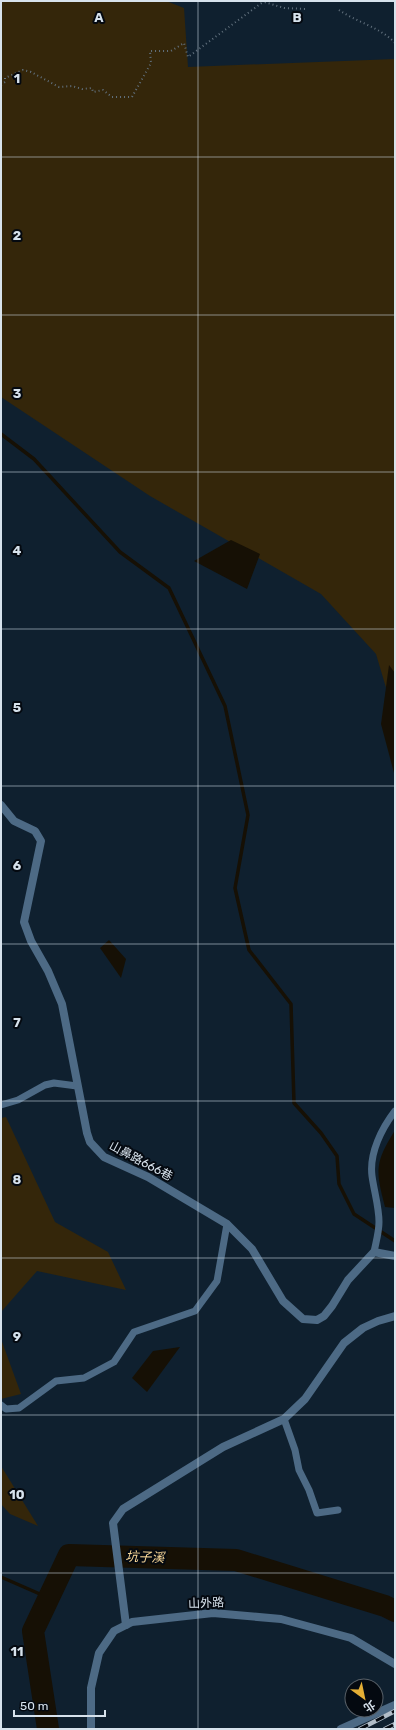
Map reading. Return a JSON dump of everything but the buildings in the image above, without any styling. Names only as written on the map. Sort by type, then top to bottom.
[{"type":"street","name":"山鼻路666巷","points":[[1,804],[14,821],[35,831],[41,841],[24,922],[31,941],[48,971],[62,1004],[87,1133],[90,1142],[95,1149],[112,1161],[148,1177],[227,1224],[252,1250],[283,1301],[303,1319],[317,1320],[324,1316],[348,1280],[374,1252]]},
{"type":"street","points":[[374,1252],[395,1256]]},
{"type":"street","points":[[126,1625],[113,1523],[123,1509],[208,1456],[284,1418],[305,1399],[344,1342],[363,1328],[378,1321],[395,1316]]},
{"type":"street","name":"山外路","points":[[91,1729],[91,1688],[99,1653],[114,1631],[132,1622],[213,1613],[280,1619],[351,1638],[395,1664]]},
{"type":"street","points":[[341,1729],[395,1705]]},
{"type":"lane","points":[[1,1105],[18,1100],[45,1085],[54,1083],[77,1086]]},
{"type":"lane","points":[[374,1252],[378,1232],[378,1212],[371,1174],[372,1163],[376,1144],[387,1122],[395,1111]]},
{"type":"lane","points":[[1,1405],[6,1409],[20,1408],[56,1381],[84,1378],[114,1362],[134,1332],[196,1311],[217,1281],[227,1224]]},
{"type":"lane","points":[[284,1418],[295,1450],[299,1470],[309,1490],[317,1513],[338,1510]]},
{"type":"path","points":[[1,85],[5,82],[5,78],[23,70],[31,72],[59,87],[72,86],[82,89],[92,88],[93,92],[103,90],[112,97],[132,97],[151,63],[150,51],[171,51],[184,43],[188,57],[262,2],[284,8],[306,9]]},
{"type":"path","points":[[339,10],[351,18],[389,37],[395,43]]},
{"type":"shaded area","points":[[1,1],[166,1],[184,8],[188,67],[395,59],[395,718],[376,654],[321,594],[150,496],[1,397]]},
{"type":"shaded area","points":[[231,540],[260,554],[247,589],[194,561]]},
{"type":"shaded area","points":[[389,665],[395,673],[395,773],[381,724]]},
{"type":"shaded area","points":[[109,940],[126,959],[121,978],[100,948]]},
{"type":"shaded area","points":[[6,1117],[55,1222],[108,1252],[126,1290],[37,1271],[1,1312],[1,1118]]},
{"type":"shaded area","points":[[395,1130],[395,1208],[385,1207],[378,1175],[380,1159]]},
{"type":"shaded area","points":[[1,1339],[21,1394],[1,1399]]},
{"type":"shaded area","points":[[180,1347],[147,1392],[132,1378],[153,1351]]},
{"type":"shaded area","points":[[1,1466],[38,1526],[10,1514],[1,1504]]},
{"type":"waterway","points":[[1,434],[34,459],[120,552],[169,588],[225,706],[248,815],[235,888],[249,950],[291,1004],[294,1103],[321,1133],[337,1156],[339,1184],[354,1214],[395,1241]]},
{"type":"waterway","name":"坑子溪","points":[[48,1729],[33,1631],[69,1555],[236,1560],[385,1606],[395,1611]]},
{"type":"waterway","points":[[1,1577],[49,1598]]},
{"type":"railway","points":[[360,1729],[395,1711]]},
{"type":"railway","points":[[385,1729],[395,1724]]}]
